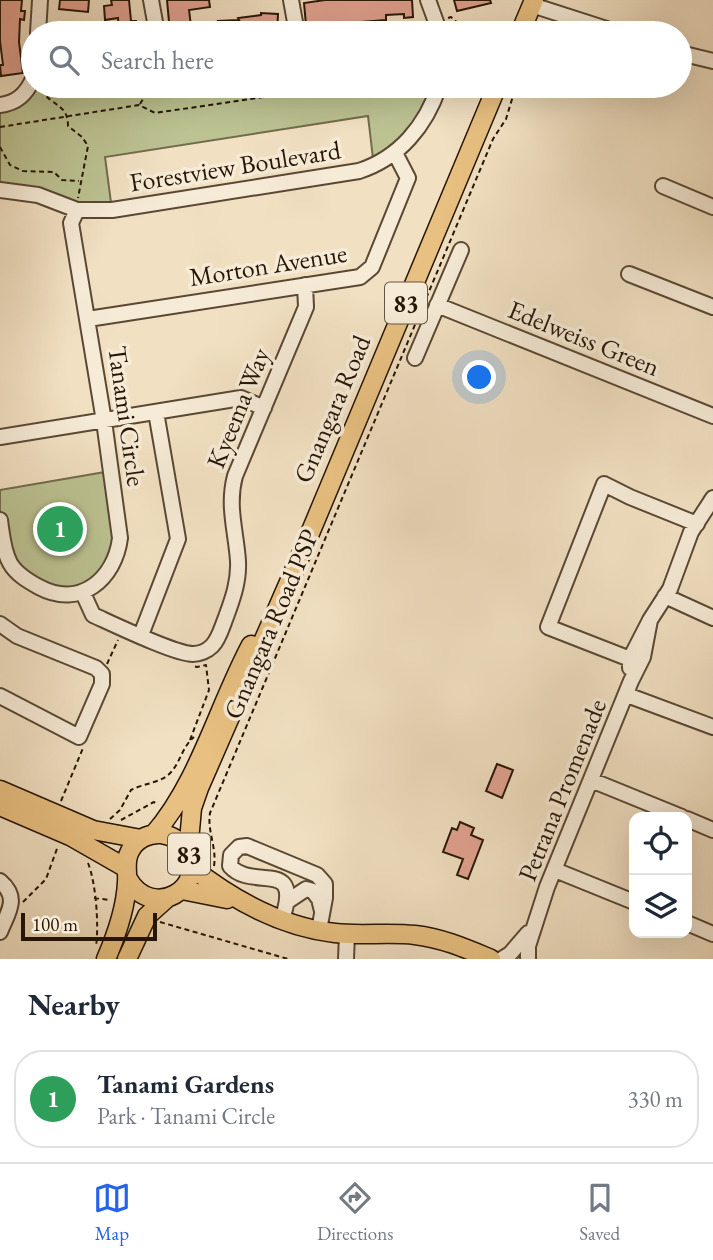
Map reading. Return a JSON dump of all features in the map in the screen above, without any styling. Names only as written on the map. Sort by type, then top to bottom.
[{"type":"main road","points":[[525,21],[533,2]]},
{"type":"main road","name":"Gnangara Road","points":[[190,860],[192,808],[199,788],[493,98]]},
{"type":"main road","name":"Gnangara Road","points":[[147,837],[178,803],[229,685],[314,521]]},
{"type":"main road","points":[[0,790],[93,830],[147,837]]},
{"type":"main road","points":[[0,806],[70,836],[127,874]]},
{"type":"main road","name":"83","points":[[101,957],[116,929],[130,851],[147,837],[164,834],[174,838],[190,860],[187,883],[147,916],[127,959]]},
{"type":"main road","points":[[190,860],[244,903],[282,920],[321,921],[347,933],[405,934],[432,938],[458,945],[491,959]]},
{"type":"main road","name":"83","points":[[127,874],[133,887],[148,898],[174,895]]},
{"type":"main road","points":[[174,895],[244,903]]},
{"type":"street","points":[[39,21],[40,0]]},
{"type":"street","points":[[151,0],[155,21]]},
{"type":"street","points":[[291,0],[295,21]]},
{"type":"street","points":[[428,0],[439,21]]},
{"type":"street","points":[[533,2],[586,21]]},
{"type":"street","points":[[692,56],[713,61]]},
{"type":"street","points":[[0,105],[9,104],[21,97]]},
{"type":"street","name":"Forestview Boulevard","points":[[0,190],[38,195],[77,210],[112,210],[359,171],[373,167],[395,153],[422,124],[434,98]]},
{"type":"street","name":"Morton Avenue","points":[[88,319],[360,277],[372,267],[408,178],[395,153]]},
{"type":"street","points":[[663,186],[713,207]]},
{"type":"street","name":"Tanami Circle","points":[[77,210],[71,223],[104,421],[120,538],[118,556],[97,583],[83,593]]},
{"type":"street","points":[[415,358],[461,250]]},
{"type":"street","points":[[629,274],[713,307]]},
{"type":"street","name":"Kyeema Way","points":[[185,653],[195,654],[212,646],[219,636],[237,585],[238,561],[230,509],[231,492],[306,307],[305,285]]},
{"type":"street","name":"Edelweiss Green","points":[[438,305],[713,416]]},
{"type":"street","points":[[0,437],[241,398],[264,408]]},
{"type":"street","points":[[141,635],[178,540],[156,412]]},
{"type":"street","points":[[630,659],[548,627],[604,484],[697,524]]},
{"type":"street","points":[[713,498],[697,524],[665,596],[630,659],[629,688],[713,727]]},
{"type":"street","points":[[0,520],[4,550],[17,572],[46,591],[83,593],[93,615],[185,653]]},
{"type":"street","points":[[665,596],[713,618]]},
{"type":"street","name":"Petrana Promenade","points":[[528,959],[528,946],[555,870],[643,657],[650,620]]},
{"type":"street","points":[[0,624],[17,636],[96,668],[102,674],[102,684],[79,737],[0,696]]},
{"type":"street","points":[[592,780],[670,812]]},
{"type":"street","points":[[692,821],[713,830]]},
{"type":"street","points":[[282,920],[288,901],[286,889],[275,878],[235,872],[230,866],[231,855],[239,847],[247,846],[317,874],[325,884],[321,921]]},
{"type":"street","points":[[555,870],[629,900]]},
{"type":"street","points":[[0,881],[9,890],[12,898],[0,932]]},
{"type":"street","points":[[288,901],[306,889],[313,891],[319,899],[321,921]]},
{"type":"street","name":"Petrana Promenade","points":[[502,959],[519,945],[538,918]]},
{"type":"street","points":[[692,925],[713,934]]},
{"type":"street","points":[[346,959],[347,933]]},
{"type":"path","points":[[46,98],[63,109],[68,115],[68,126],[82,137],[88,146],[77,210]]},
{"type":"path","points":[[139,105],[143,98]]},
{"type":"path","points":[[0,127],[139,105],[155,113],[257,98]]},
{"type":"path","name":"Gnangara Road PSP","points":[[212,869],[215,859],[210,813],[493,139],[506,119],[512,98]]},
{"type":"path","points":[[0,147],[10,165],[23,171],[54,172],[62,180],[80,181]]},
{"type":"path","points":[[102,674],[123,628]]},
{"type":"path","points":[[108,820],[115,817],[131,790],[161,780],[172,771],[189,741],[209,690],[206,665],[191,665],[185,653]]},
{"type":"path","points":[[189,741],[211,729]]},
{"type":"path","points":[[59,803],[83,749],[79,737]]},
{"type":"path","points":[[117,827],[121,819],[154,802]]},
{"type":"path","points":[[31,893],[46,878],[59,841]]},
{"type":"path","points":[[91,869],[101,957]]},
{"type":"path","points":[[162,923],[288,959]]},
{"type":"green space","points":[[21,93],[21,98],[434,98],[428,113],[374,167],[368,116],[105,157],[112,210],[0,190],[0,105]]},
{"type":"green space","points":[[111,471],[120,538],[109,570],[67,595],[17,572],[0,520],[0,490]]},
{"type":"building","points":[[0,0],[22,0],[21,11],[25,11],[24,20],[20,19],[21,73],[1,76],[0,65],[3,65]]},
{"type":"building","points":[[60,0],[89,0],[88,12],[59,9]]},
{"type":"building","points":[[111,0],[129,0],[131,21],[118,21],[118,18],[105,20],[104,6],[112,5]]},
{"type":"building","points":[[167,0],[209,0],[210,7],[189,10],[190,21],[169,21]]},
{"type":"building","points":[[325,0],[412,0],[413,17],[404,18],[404,14],[386,15],[386,20],[374,21],[306,21],[304,3]]},
{"type":"building","points":[[454,0],[490,0],[491,3],[457,11]]},
{"type":"building","points":[[261,13],[278,14],[278,21],[218,21],[239,20],[238,18]]},
{"type":"building","points":[[497,764],[513,770],[502,798],[486,791]]},
{"type":"building","points":[[460,822],[474,828],[471,835],[483,840],[468,879],[457,875],[463,859],[443,852],[452,828],[457,830]]},
{"type":"place","name":"Tanami Gardens","points":[[60,529]]}]
